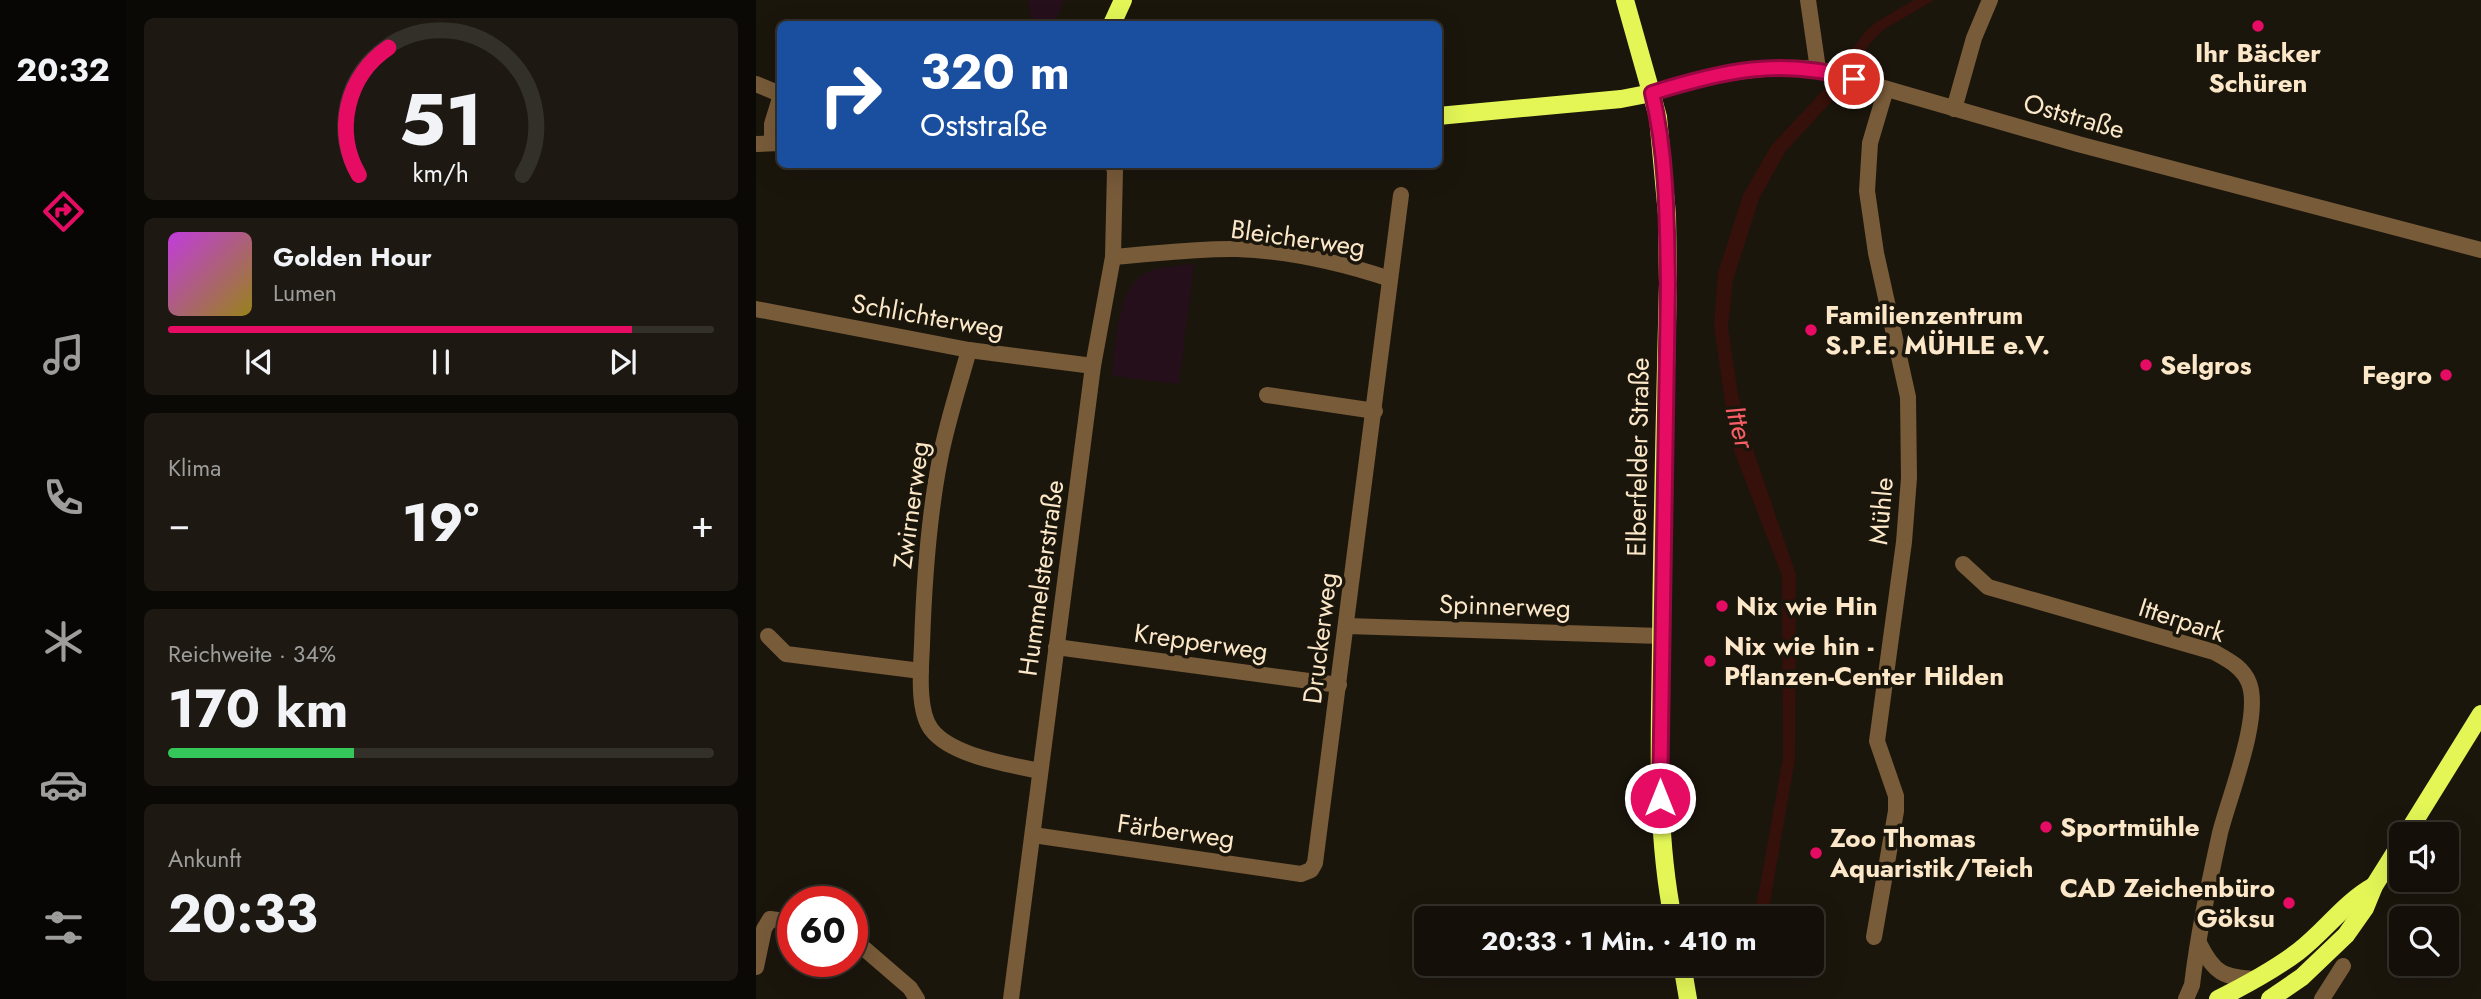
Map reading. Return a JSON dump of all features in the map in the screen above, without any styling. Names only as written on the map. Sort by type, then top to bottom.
[{"type":"main road","points":[[1113,21],[1123,0]]},
{"type":"main road","name":"Elberfelder Straße","points":[[1625,0],[1660,128],[1667,215],[1660,820],[1671,906]]},
{"type":"main road","points":[[1442,116],[1621,99],[1652,93]]},
{"type":"main road","points":[[2414,822],[2481,714]]},
{"type":"main road","points":[[2270,999],[2302,977],[2346,934],[2365,908],[2374,886],[2389,862]]},
{"type":"main road","points":[[2218,999],[2257,979],[2300,950],[2360,893],[2374,886]]},
{"type":"main road","points":[[1684,976],[1688,999]]},
{"type":"street","points":[[1808,0],[1825,71]]},
{"type":"street","points":[[1954,109],[1974,38],[1990,0]]},
{"type":"street","name":"Oststraße","points":[[1652,93],[1684,83],[1764,67],[1786,66],[1825,71],[2078,144],[2481,250]]},
{"type":"street","points":[[756,84],[777,94]]},
{"type":"street","name":"Mühle","points":[[1874,937],[1896,811],[1896,796],[1877,741],[1904,542],[1909,478],[1908,397],[1876,253],[1867,191],[1870,143],[1886,89]]},
{"type":"street","points":[[769,143],[777,106]]},
{"type":"street","name":"Hummelsterstraße","points":[[1011,999],[1093,366],[1113,257],[1114,168]]},
{"type":"street","name":"Druckerweg","points":[[1311,870],[1315,863],[1348,626],[1401,195]]},
{"type":"street","name":"Bleicherweg","points":[[1113,257],[1238,249],[1304,258],[1364,270],[1391,279]]},
{"type":"street","name":"Schlichterweg","points":[[756,309],[969,350],[1093,366]]},
{"type":"street","name":"Zwirnerweg","points":[[969,350],[940,456],[932,505],[925,567],[921,671],[923,703],[930,728],[944,742],[981,757],[1039,771]]},
{"type":"street","points":[[1267,395],[1375,411]]},
{"type":"street","name":"Itterpark","points":[[1963,565],[1989,587],[2214,652],[2237,666],[2249,682],[2253,705],[2250,725],[2220,836],[2199,943],[2193,994]]},
{"type":"street","name":"Spinnerweg","points":[[1348,626],[1661,636]]},
{"type":"street","points":[[768,636],[786,654],[921,671]]},
{"type":"street","name":"Krepperweg","points":[[1056,647],[1339,685]]},
{"type":"street","name":"Färberweg","points":[[1033,835],[1301,874],[1311,870]]},
{"type":"street","points":[[756,967],[760,928],[771,919],[777,920]]},
{"type":"street","points":[[2199,943],[2208,962],[2221,973],[2233,978],[2257,979]]},
{"type":"street","points":[[868,952],[910,988],[917,999]]},
{"type":"street","points":[[2322,999],[2343,966]]},
{"type":"shaded area","points":[[1028,0],[1064,0],[1055,21],[1032,21]]},
{"type":"shaded area","points":[[1194,264],[1179,384],[1112,376],[1120,317],[1130,289],[1139,278],[1150,271]]},
{"type":"water","name":"Itter","points":[[1914,0],[1934,0],[1883,30],[1872,41],[1854,66],[1842,90],[1785,152],[1759,199],[1733,280],[1728,327],[1738,395],[1756,458],[1796,575],[1795,759],[1769,906],[1756,906],[1783,758],[1782,576],[1731,443],[1714,326],[1718,273],[1743,195],[1771,146],[1828,85],[1864,33],[1875,23]]},
{"type":"place","name":"Ihr Bäcker Schüren","points":[[2258,26]]},
{"type":"place","name":"Familienzentrum S.P.E. MÜHLE e.V.","points":[[1811,330]]},
{"type":"place","name":"Selgros","points":[[2146,365]]},
{"type":"place","name":"Fegro","points":[[2446,375]]},
{"type":"place","name":"Nix wie Hin","points":[[1722,606]]},
{"type":"place","name":"Nix wie hin - Pflanzen-Center Hilden","points":[[1710,661]]},
{"type":"place","name":"Sportmühle","points":[[2046,827]]},
{"type":"place","name":"Zoo Thomas Aquaristik/Teich","points":[[1816,853]]},
{"type":"place","name":"CAD Zeichenbüro Göksu","points":[[2289,903]]},
{"type":"route","points":[[1660,798],[1659,727],[1668,285],[1667,215],[1660,128],[1652,93],[1684,83],[1764,67],[1818,69],[1854,79]]}]
